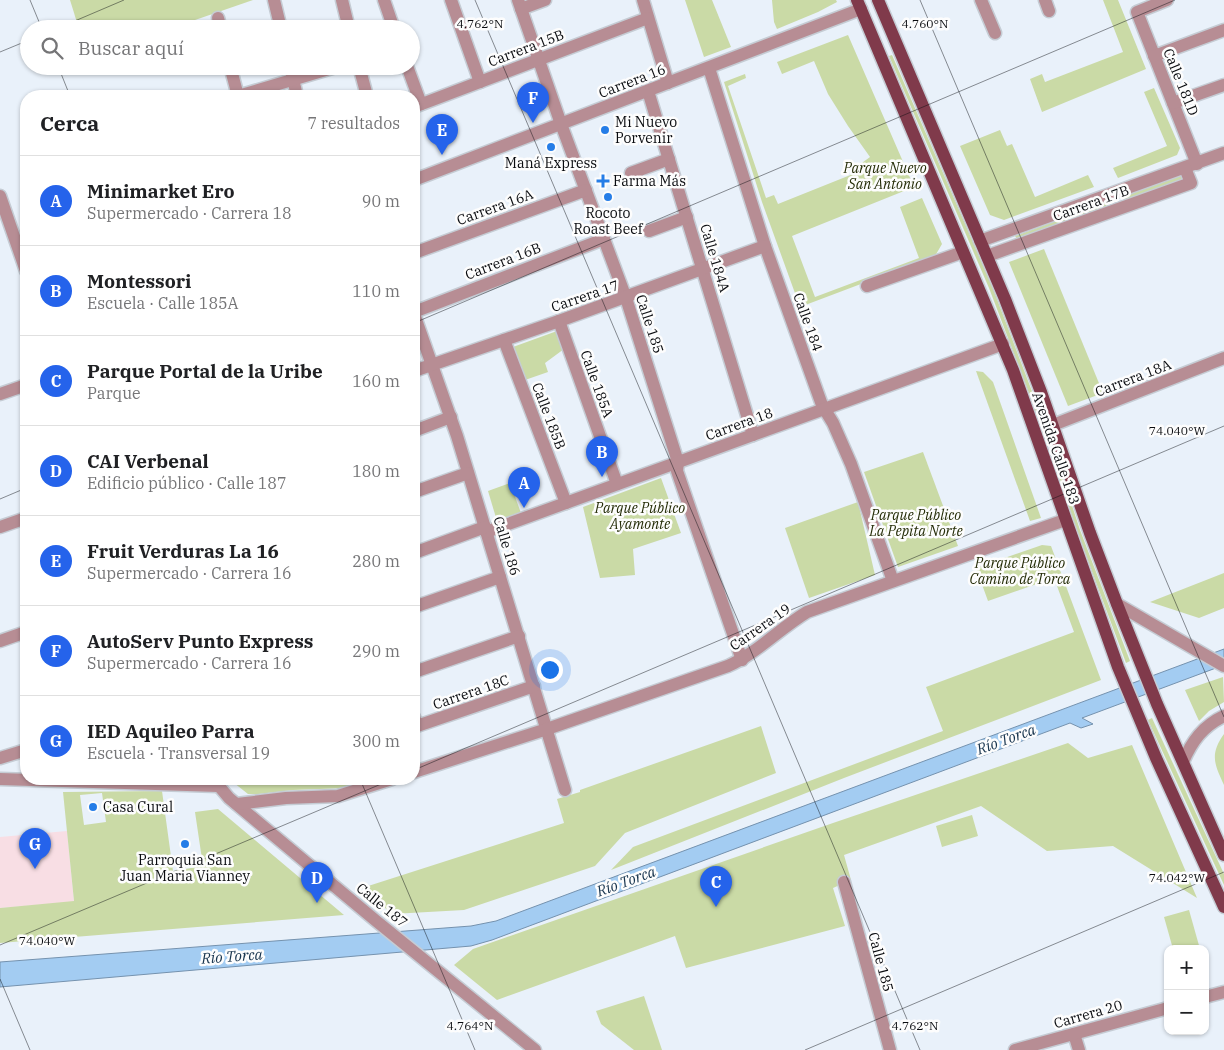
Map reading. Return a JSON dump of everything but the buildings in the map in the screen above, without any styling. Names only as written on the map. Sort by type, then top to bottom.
[{"type":"main road","name":"Avenida Calle 183","points":[[878,0],[1023,344],[1090,533],[1138,658],[1224,855]]},
{"type":"main road","name":"Avenida Calle 183","points":[[859,5],[1027,407],[1118,667],[1224,907]]},
{"type":"street","points":[[274,0],[279,20]]},
{"type":"street","points":[[342,0],[347,20]]},
{"type":"street","points":[[384,0],[391,20]]},
{"type":"street","points":[[451,0],[480,82]]},
{"type":"street","points":[[520,4],[545,0]]},
{"type":"street","points":[[643,0],[668,83]]},
{"type":"street","points":[[981,0],[995,33]]},
{"type":"street","name":"Calle 181D","points":[[1167,0],[1137,12],[1172,103],[1191,166]]},
{"type":"street","name":"Calle 185","points":[[520,4],[626,298],[678,462],[677,471],[742,660]]},
{"type":"street","name":"Carrera 16","points":[[420,178],[709,68],[859,5]]},
{"type":"street","name":"Carrera 15B","points":[[420,105],[648,18]]},
{"type":"street","points":[[1154,56],[1224,30]]},
{"type":"street","name":"Calle 184","points":[[709,68],[765,246],[823,409],[833,424],[851,464],[893,581]]},
{"type":"street","points":[[232,75],[236,90]]},
{"type":"street","points":[[292,75],[296,90]]},
{"type":"street","points":[[259,90],[309,75]]},
{"type":"street","points":[[361,75],[365,90]]},
{"type":"street","points":[[409,75],[413,90]]},
{"type":"street","points":[[1172,103],[1224,84]]},
{"type":"street","name":"Calle 184A","points":[[648,91],[753,435]]},
{"type":"street","name":"Carrera 17B","points":[[980,241],[1224,154]]},
{"type":"street","points":[[631,174],[669,159]]},
{"type":"street","name":"Carrera 17B","points":[[987,256],[1191,183],[1191,166]]},
{"type":"street","name":"Carrera 16A","points":[[420,251],[586,190]]},
{"type":"street","points":[[1113,194],[1119,209]]},
{"type":"street","points":[[0,199],[20,254]]},
{"type":"street","points":[[649,231],[687,217]]},
{"type":"street","name":"Carrera 16B","points":[[420,311],[604,239]]},
{"type":"street","name":"Carrera 17","points":[[420,369],[626,298],[765,246]]},
{"type":"street","points":[[867,286],[963,252]]},
{"type":"street","name":"Calle 185A","points":[[559,321],[617,484]]},
{"type":"street","name":"Calle 186","points":[[420,330],[451,417],[565,790]]},
{"type":"street","name":"Calle 185B","points":[[504,340],[566,503]]},
{"type":"street","name":"Carrera 18","points":[[420,551],[566,503],[1002,344]]},
{"type":"street","name":"Carrera 18A","points":[[1053,425],[1224,358]]},
{"type":"street","points":[[0,394],[20,387]]},
{"type":"street","points":[[420,429],[451,417]]},
{"type":"street","points":[[420,490],[468,472]]},
{"type":"street","points":[[0,527],[20,520]]},
{"type":"street","name":"Carrera 19","points":[[420,770],[547,729],[728,666],[742,660],[807,612],[1065,520]]},
{"type":"street","points":[[420,605],[500,577]]},
{"type":"street","points":[[1117,604],[1224,666]]},
{"type":"street","points":[[0,641],[20,634]]},
{"type":"street","points":[[420,670],[519,636]]},
{"type":"street","name":"Carrera 18C","points":[[420,720],[534,686]]},
{"type":"street","points":[[1183,762],[1196,736],[1205,727],[1224,716]]},
{"type":"street","points":[[0,758],[20,752]]},
{"type":"street","points":[[0,778],[20,778]]},
{"type":"street","name":"Calle 187","points":[[219,785],[237,804],[263,826],[535,1050]]},
{"type":"street","points":[[237,804],[276,799],[338,796],[373,785]]},
{"type":"street","points":[[263,826],[262,810],[267,804],[276,799]]},
{"type":"street","name":"Calle 185","points":[[844,882],[890,1050]]},
{"type":"street","points":[[1209,996],[1224,992]]},
{"type":"street","name":"Carrera 20","points":[[1015,1050],[1164,1009]]},
{"type":"street","points":[[1074,1034],[1079,1050]]},
{"type":"shaded area","points":[[67,831],[74,902],[0,908],[0,837]]},
{"type":"green space","points":[[70,0],[253,0],[195,20],[76,20]]},
{"type":"green space","points":[[685,0],[712,0],[731,47],[704,57]]},
{"type":"green space","points":[[772,0],[836,0],[837,2],[777,29],[774,22]]},
{"type":"green space","points":[[1103,0],[1118,0],[1146,69],[1042,112],[1030,79],[1042,74],[1045,82],[1123,52]]},
{"type":"green space","name":"Parque Nuevo San Antonio","points":[[848,35],[914,187],[792,236],[815,297],[919,258],[900,207],[922,198],[942,244],[935,256],[800,307],[762,202],[724,82],[745,74],[746,78],[728,86],[766,198],[774,195],[778,204],[853,174],[851,171],[870,157],[828,94],[814,61],[782,74],[777,62]]},
{"type":"green space","points":[[892,55],[992,286],[1049,436],[1046,438],[989,288],[889,56]]},
{"type":"green space","points":[[1154,88],[1180,148],[1177,155],[1118,178],[1113,168],[1167,146],[1144,92]]},
{"type":"green space","points":[[1000,130],[1007,146],[1012,144],[1035,197],[1088,175],[1094,187],[1004,220],[990,215],[960,146]]},
{"type":"green space","points":[[1181,175],[1181,181],[1126,200],[1124,198],[1125,194]]},
{"type":"green space","points":[[1107,202],[1109,206],[1017,239],[1015,236]]},
{"type":"green space","points":[[1044,249],[1103,393],[1068,406],[1009,262]]},
{"type":"green space","points":[[557,331],[564,349],[545,363],[548,372],[525,380],[513,347]]},
{"type":"green space","points":[[976,371],[983,372],[993,382],[1041,518],[1030,521]]},
{"type":"green space","name":"Parque Público La Pepita Norte","points":[[923,452],[958,546],[898,567],[864,472]]},
{"type":"green space","points":[[1057,460],[1080,530],[1130,661],[1126,663],[1077,531],[1054,461]]},
{"type":"green space","name":"Parque Público Ayamonte","points":[[661,478],[681,533],[633,549],[635,575],[600,578],[583,507]]},
{"type":"green space","points":[[510,483],[521,513],[497,521],[488,491]]},
{"type":"green space","name":"Parque Público La Pepita Norte","points":[[858,502],[875,575],[809,598],[785,528]]},
{"type":"green space","name":"Parque Público Camino de Torca","points":[[1042,545],[1051,546],[1101,680],[844,778],[611,870],[633,847],[943,731],[926,687],[1074,632],[1054,578],[988,601],[976,568]]},
{"type":"green space","points":[[1224,573],[1224,608],[1199,618],[1150,602]]},
{"type":"green space","points":[[1223,677],[1224,702],[1209,711],[1199,721],[1185,690]]},
{"type":"green space","points":[[1152,718],[1224,874],[1224,885],[1148,720]]},
{"type":"green space","points":[[761,726],[776,773],[625,833],[595,866],[464,910],[392,914],[362,888],[564,823],[557,799]]},
{"type":"green space","points":[[1224,734],[1224,785],[1216,766],[1215,754],[1219,741]]},
{"type":"green space","points":[[1068,743],[1088,758],[1132,745],[1197,898],[1113,846],[1047,851],[981,806],[844,855],[851,880],[833,888],[845,926],[686,968],[675,936],[497,1000],[454,965],[473,949]]},
{"type":"green space","points":[[237,785],[355,785],[346,788],[248,794]]},
{"type":"green space","points":[[162,791],[173,871],[203,866],[195,812],[218,809],[344,915],[0,943],[0,908],[74,901],[63,792]],"holes":[[[102,793],[106,822],[84,825],[80,795]]]},
{"type":"green space","points":[[972,815],[978,836],[942,847],[936,826]]},
{"type":"green space","points":[[1189,910],[1199,945],[1172,945],[1164,917]]},
{"type":"green space","points":[[644,996],[662,1050],[634,1050],[601,1024],[596,1011]]},
{"type":"water","name":"Río Torca","points":[[1224,649],[1224,665],[1082,718],[1093,724],[1081,728],[1070,723],[492,940],[471,946],[0,987],[0,962],[471,926],[496,921]]},
{"type":"place","name":"AutoServ Punto Express","points":[[533,123]]},
{"type":"place","name":"Mi Nuevo Porvenir","points":[[605,130]]},
{"type":"place","name":"Maná Express","points":[[551,147]]},
{"type":"place","name":"Fruit Verduras La 16","points":[[442,155]]},
{"type":"place","name":"Farma Más","points":[[603,181]]},
{"type":"place","name":"Rocoto Roast Beef","points":[[608,197]]},
{"type":"place","name":"Montessori","points":[[602,477]]},
{"type":"place","name":"Minimarket Ero","points":[[524,508]]},
{"type":"place","name":"Casa Cural","points":[[93,807]]},
{"type":"place","name":"Parroquia San Juan Maria Vianney","points":[[185,844]]},
{"type":"place","name":"IED Aquileo Parra","points":[[35,869]]},
{"type":"place","name":"CAI Verbenal","points":[[317,903]]},
{"type":"place","name":"Parque Portal de la Uribe","points":[[716,907]]}]
